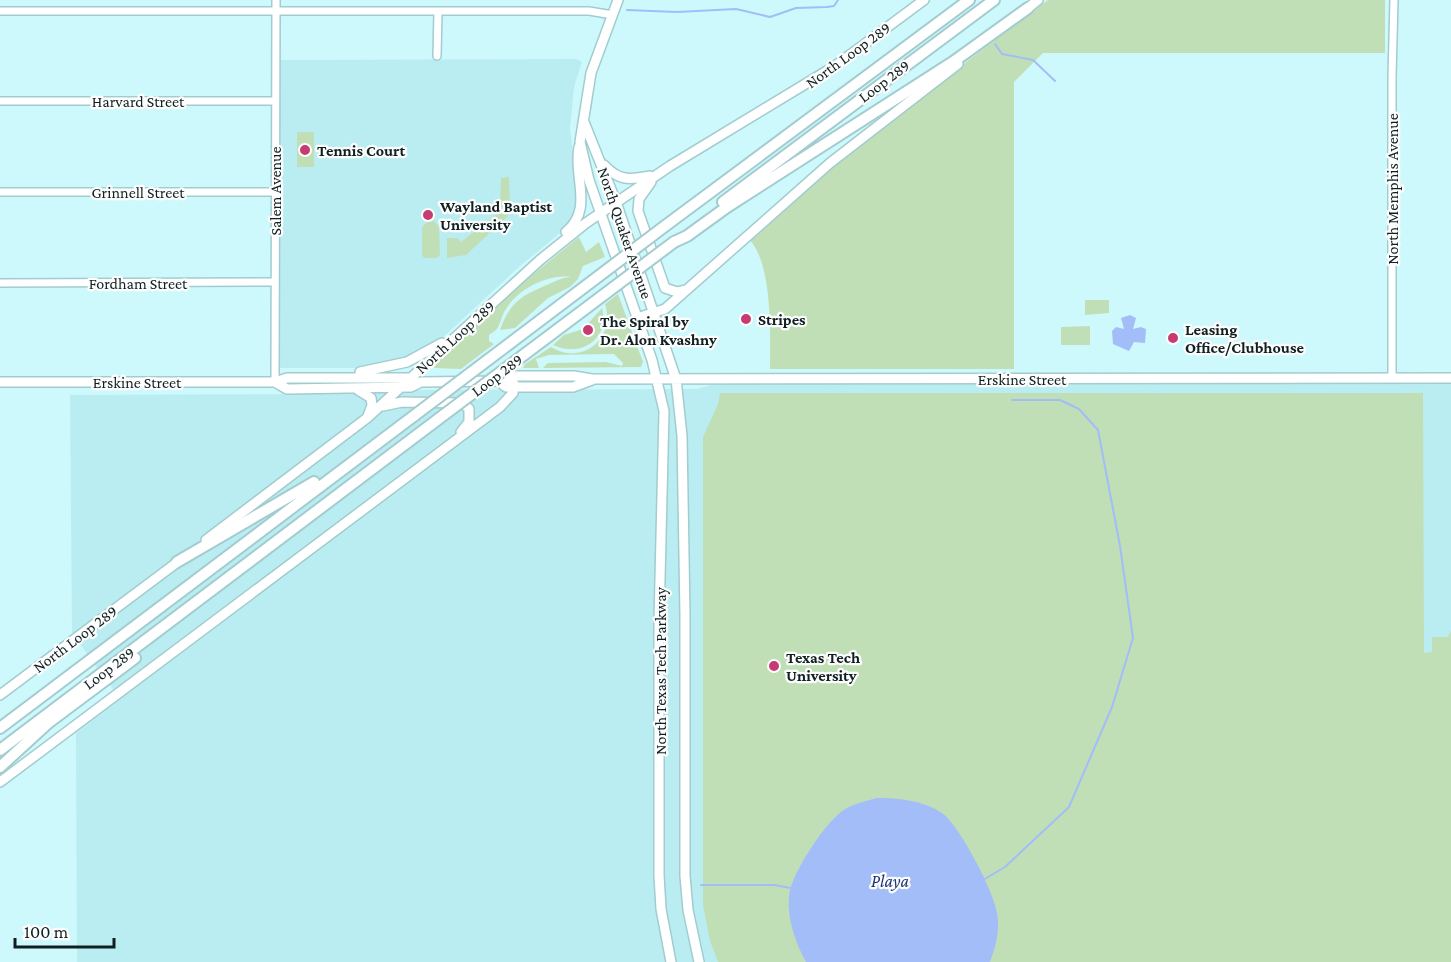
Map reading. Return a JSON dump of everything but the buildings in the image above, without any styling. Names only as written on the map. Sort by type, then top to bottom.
[{"type":"highway","points":[[853,86],[870,68],[959,0]]},
{"type":"highway","name":"Loop 289","points":[[0,728],[351,460],[415,415],[969,0]]},
{"type":"highway","name":"Loop 289","points":[[0,750],[994,0]]},
{"type":"highway","points":[[674,242],[687,237],[736,201],[953,62],[1028,8]]},
{"type":"highway","points":[[177,562],[351,460]]},
{"type":"highway","points":[[0,767],[48,723],[142,652],[154,634]]},
{"type":"main road","name":"North Quaker Avenue","points":[[618,0],[591,73],[580,142],[585,165],[658,379]]},
{"type":"main road","name":"North Loop 289","points":[[0,695],[367,418],[540,260],[601,212],[836,66],[924,0]]},
{"type":"main road","points":[[638,318],[664,309],[830,163],[1014,22],[1038,0]]},
{"type":"main road","name":"North Quaker Avenue","points":[[584,122],[616,202],[676,379]]},
{"type":"main road","points":[[540,260],[550,244],[575,224],[580,214],[582,200],[576,162],[580,142]]},
{"type":"main road","points":[[600,160],[611,172],[624,180],[656,176]]},
{"type":"main road","points":[[656,176],[639,200],[638,211],[664,288],[677,292],[687,290]]},
{"type":"main road","points":[[323,377],[397,366],[420,356],[460,332]]},
{"type":"main road","points":[[412,376],[421,382]]},
{"type":"main road","name":"Erskine Street","points":[[0,382],[275,382],[288,378],[412,376]]},
{"type":"main road","name":"Erskine Street","points":[[275,382],[287,389],[411,387],[421,382],[574,376],[592,380],[1451,378]]},
{"type":"main road","name":"Erskine Street","points":[[502,379],[506,387],[573,387],[592,380]]},
{"type":"main road","name":"North Texas Tech Parkway","points":[[658,379],[664,411],[665,438],[659,621],[659,875],[661,909],[671,962]]},
{"type":"main road","name":"North Texas Tech Parkway","points":[[676,379],[682,436],[685,876],[689,919],[699,962]]},
{"type":"main road","points":[[0,782],[500,407],[512,395],[514,387]]},
{"type":"main road","points":[[353,388],[371,398],[372,405],[367,418]]},
{"type":"main road","points":[[378,408],[402,402],[463,403],[469,409],[468,422],[452,443]]},
{"type":"street","name":"Salem Avenue","points":[[275,382],[276,0]]},
{"type":"street","name":"North Memphis Avenue","points":[[1392,378],[1394,0]]},
{"type":"street","points":[[0,11],[589,10],[613,15]]},
{"type":"street","points":[[437,56],[438,11]]},
{"type":"street","name":"Harvard Street","points":[[0,101],[275,101]]},
{"type":"street","name":"Grinnell Street","points":[[0,192],[275,192]]},
{"type":"street","name":"Fordham Street","points":[[0,283],[275,282]]},
{"type":"shaded area","name":"Wayland Baptist University","points":[[576,59],[582,62],[574,87],[570,129],[579,202],[570,225],[520,266],[440,340],[413,357],[368,368],[280,368],[279,60]]},
{"type":"shaded area","name":"Texas Tech University","points":[[759,383],[1451,384],[1451,962],[77,962],[76,733],[120,699],[72,633],[70,395],[697,389],[711,385]]},
{"type":"green space","points":[[1048,0],[1385,0],[1385,53],[1043,53],[1014,82],[1014,369],[770,369],[769,302],[763,267],[750,240],[860,142]]},
{"type":"green space","name":"Tennis Court","points":[[297,132],[314,132],[314,167],[297,167]]},
{"type":"green space","points":[[509,177],[508,216],[466,255],[447,258],[447,238],[457,238],[461,242],[503,209],[500,205],[501,178]]},
{"type":"green space","points":[[428,221],[434,221],[439,227],[440,255],[437,258],[424,258],[422,255],[422,227]]},
{"type":"green space","points":[[579,237],[586,252],[599,242],[605,257],[583,266],[578,279],[570,287],[548,298],[515,328],[500,330],[508,312],[518,300],[560,279],[571,277],[553,278],[526,289],[511,302],[495,331],[489,335],[489,341],[494,344],[461,369],[434,368],[437,362],[520,285]]},
{"type":"green space","points":[[618,294],[643,362],[641,367],[543,368],[548,363],[606,362],[622,366],[623,363],[614,354],[549,355],[536,359],[539,368],[523,368],[525,364],[551,347],[563,352],[574,353],[594,346],[606,328],[605,304]]},
{"type":"green space","points":[[1085,300],[1109,300],[1109,313],[1085,315]]},
{"type":"green space","points":[[602,308],[602,329],[591,343],[574,349],[553,345],[564,335],[583,329]]},
{"type":"green space","points":[[1090,326],[1090,345],[1061,345],[1061,327]]},
{"type":"green space","points":[[720,393],[1423,393],[1424,653],[1432,652],[1432,637],[1448,637],[1451,631],[1451,962],[718,962],[710,941],[703,905],[703,437],[718,404]]},
{"type":"water","points":[[1130,315],[1136,318],[1133,329],[1141,327],[1146,329],[1145,343],[1134,342],[1129,351],[1113,344],[1112,331],[1116,327],[1124,329],[1121,318]]},
{"type":"water","name":"Playa","points":[[876,798],[902,799],[926,805],[942,813],[957,831],[983,875],[997,913],[997,938],[990,962],[806,962],[798,946],[790,918],[789,899],[793,881],[811,848],[834,818],[849,807]]},
{"type":"waterway","points":[[627,10],[677,12],[736,9],[770,17],[796,8],[834,6],[838,0]]},
{"type":"waterway","points":[[995,44],[1002,54],[1033,60],[1055,81]]},
{"type":"waterway","points":[[983,880],[1005,867],[1069,807],[1112,707],[1133,638],[1120,546],[1098,430],[1079,409],[1060,400],[1012,400]]},
{"type":"waterway","points":[[701,885],[774,885],[791,888]]},
{"type":"place","name":"Tennis Court","points":[[305,150]]},
{"type":"place","name":"Wayland Baptist University","points":[[428,215]]},
{"type":"place","name":"Stripes","points":[[746,319]]},
{"type":"place","name":"The Spiral by Dr. Alon Kvashny","points":[[588,330]]},
{"type":"place","name":"Leasing Office/Clubhouse","points":[[1173,338]]},
{"type":"place","name":"Texas Tech University","points":[[774,666]]}]
